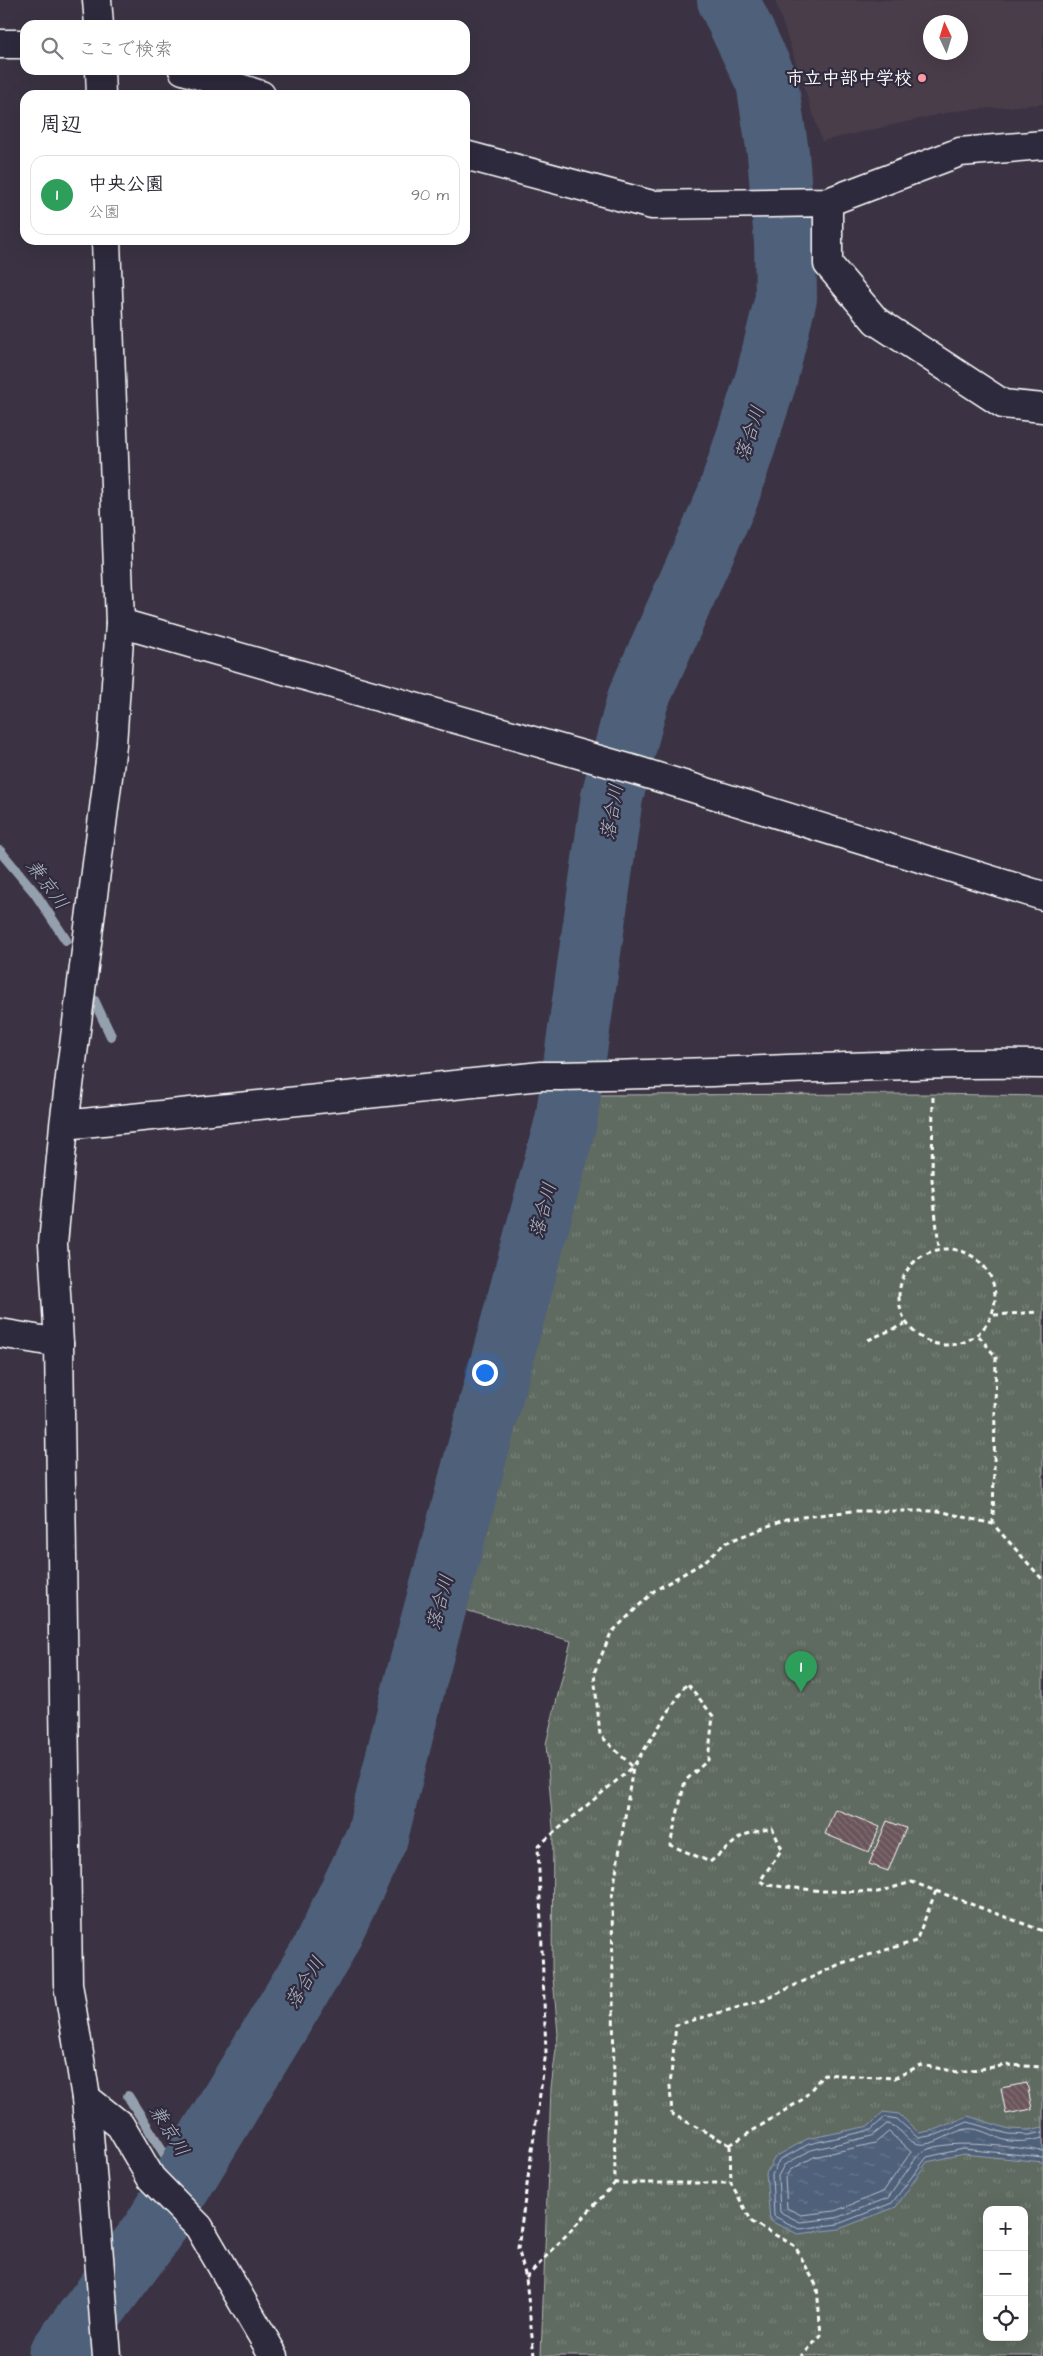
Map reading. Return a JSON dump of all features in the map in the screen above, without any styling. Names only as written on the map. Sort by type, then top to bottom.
[{"type":"street","points":[[98,0],[98,20]]},
{"type":"street","points":[[0,44],[20,44]]},
{"type":"street","points":[[100,75],[101,90]]},
{"type":"street","points":[[199,75],[245,90]]},
{"type":"street","points":[[470,156],[652,205],[823,202],[960,152],[1043,146]]},
{"type":"street","points":[[823,202],[828,264],[876,321],[1003,404],[1043,408]]},
{"type":"street","points":[[106,245],[120,623],[112,745],[64,1125],[53,1244],[58,1343],[68,1984],[86,2098],[106,2353]]},
{"type":"street","points":[[120,623],[638,771],[1043,896]]},
{"type":"street","points":[[64,1125],[541,1076],[612,1076],[947,1063],[1043,1064]]},
{"type":"street","points":[[0,1333],[58,1343]]},
{"type":"street","points":[[86,2098],[120,2125],[151,2178],[200,2228],[274,2356]]},
{"type":"path","points":[[939,1249],[932,1179],[933,1094],[947,1063]]},
{"type":"path","points":[[939,1249],[965,1251],[986,1266],[996,1289],[994,1315],[979,1336],[953,1346],[926,1342],[905,1324],[898,1301],[902,1277],[917,1259],[939,1249]]},
{"type":"path","points":[[994,1315],[1039,1312]]},
{"type":"path","points":[[868,1340],[905,1324]]},
{"type":"path","points":[[979,1336],[996,1357],[993,1524]]},
{"type":"path","points":[[633,1767],[600,1734],[594,1673],[597,1665],[611,1633],[654,1591],[704,1562],[725,1543],[786,1519],[852,1511],[939,1511],[993,1524],[1043,1580]]},
{"type":"path","points":[[534,2356],[526,2278],[518,2248],[546,2052],[538,1846],[633,1767],[687,1683],[713,1716],[708,1760],[685,1781],[670,1845],[710,1862],[743,1834],[772,1828],[782,1849],[760,1881],[767,1886],[823,1892],[878,1892],[912,1882],[1043,1932]]},
{"type":"path","points":[[526,2278],[615,2183],[612,1898],[633,1767]]},
{"type":"path","points":[[730,2145],[672,2114],[670,2086],[676,2025],[764,2000],[842,1963],[916,1941],[936,1891]]},
{"type":"path","points":[[730,2145],[803,2099],[824,2074],[895,2078],[921,2065],[957,2072],[1009,2065],[1043,2067]]},
{"type":"path","points":[[730,2145],[732,2183],[752,2222],[795,2246],[817,2287],[821,2335],[802,2356]]},
{"type":"path","points":[[615,2183],[732,2183]]},
{"type":"shaded area","name":"市立中部中学校","points":[[775,0],[1043,0],[1043,104],[954,111],[822,141]]},
{"type":"green space","points":[[933,1094],[1043,1096],[1043,2356],[541,2356],[551,2088],[558,2034],[552,1967],[553,1828],[546,1744],[571,1641],[462,1609],[448,1572],[543,1203],[586,1095]]},
{"type":"water","points":[[883,2112],[899,2114],[919,2133],[934,2130],[968,2116],[1009,2129],[1028,2130],[1043,2127],[1043,2162],[963,2154],[927,2162],[896,2207],[839,2229],[798,2234],[770,2221],[766,2173],[775,2157],[807,2139],[869,2126]]},
{"type":"building","points":[[835,1809],[880,1827],[869,1852],[825,1834]]},
{"type":"building","points":[[887,1821],[906,1828],[888,1871],[869,1864]]},
{"type":"building","points":[[1027,2083],[1032,2109],[1006,2114],[1001,2088]]},
{"type":"waterway","name":"落合川","points":[[59,2356],[151,2234],[322,1952],[377,1837],[414,1687],[566,1121],[612,797],[638,699],[728,496],[766,380],[786,298],[785,242],[778,153],[767,82],[728,0]]},
{"type":"waterway","name":"兼京川","points":[[0,851],[35,893],[66,940]]},
{"type":"waterway","name":"兼京川","points":[[94,1000],[111,1036]]},
{"type":"waterway","name":"兼京川","points":[[128,2096],[182,2182]]},
{"type":"place","name":"市立中部中学校","points":[[922,78]]},
{"type":"place","name":"中央公園","points":[[801,1692]]}]
